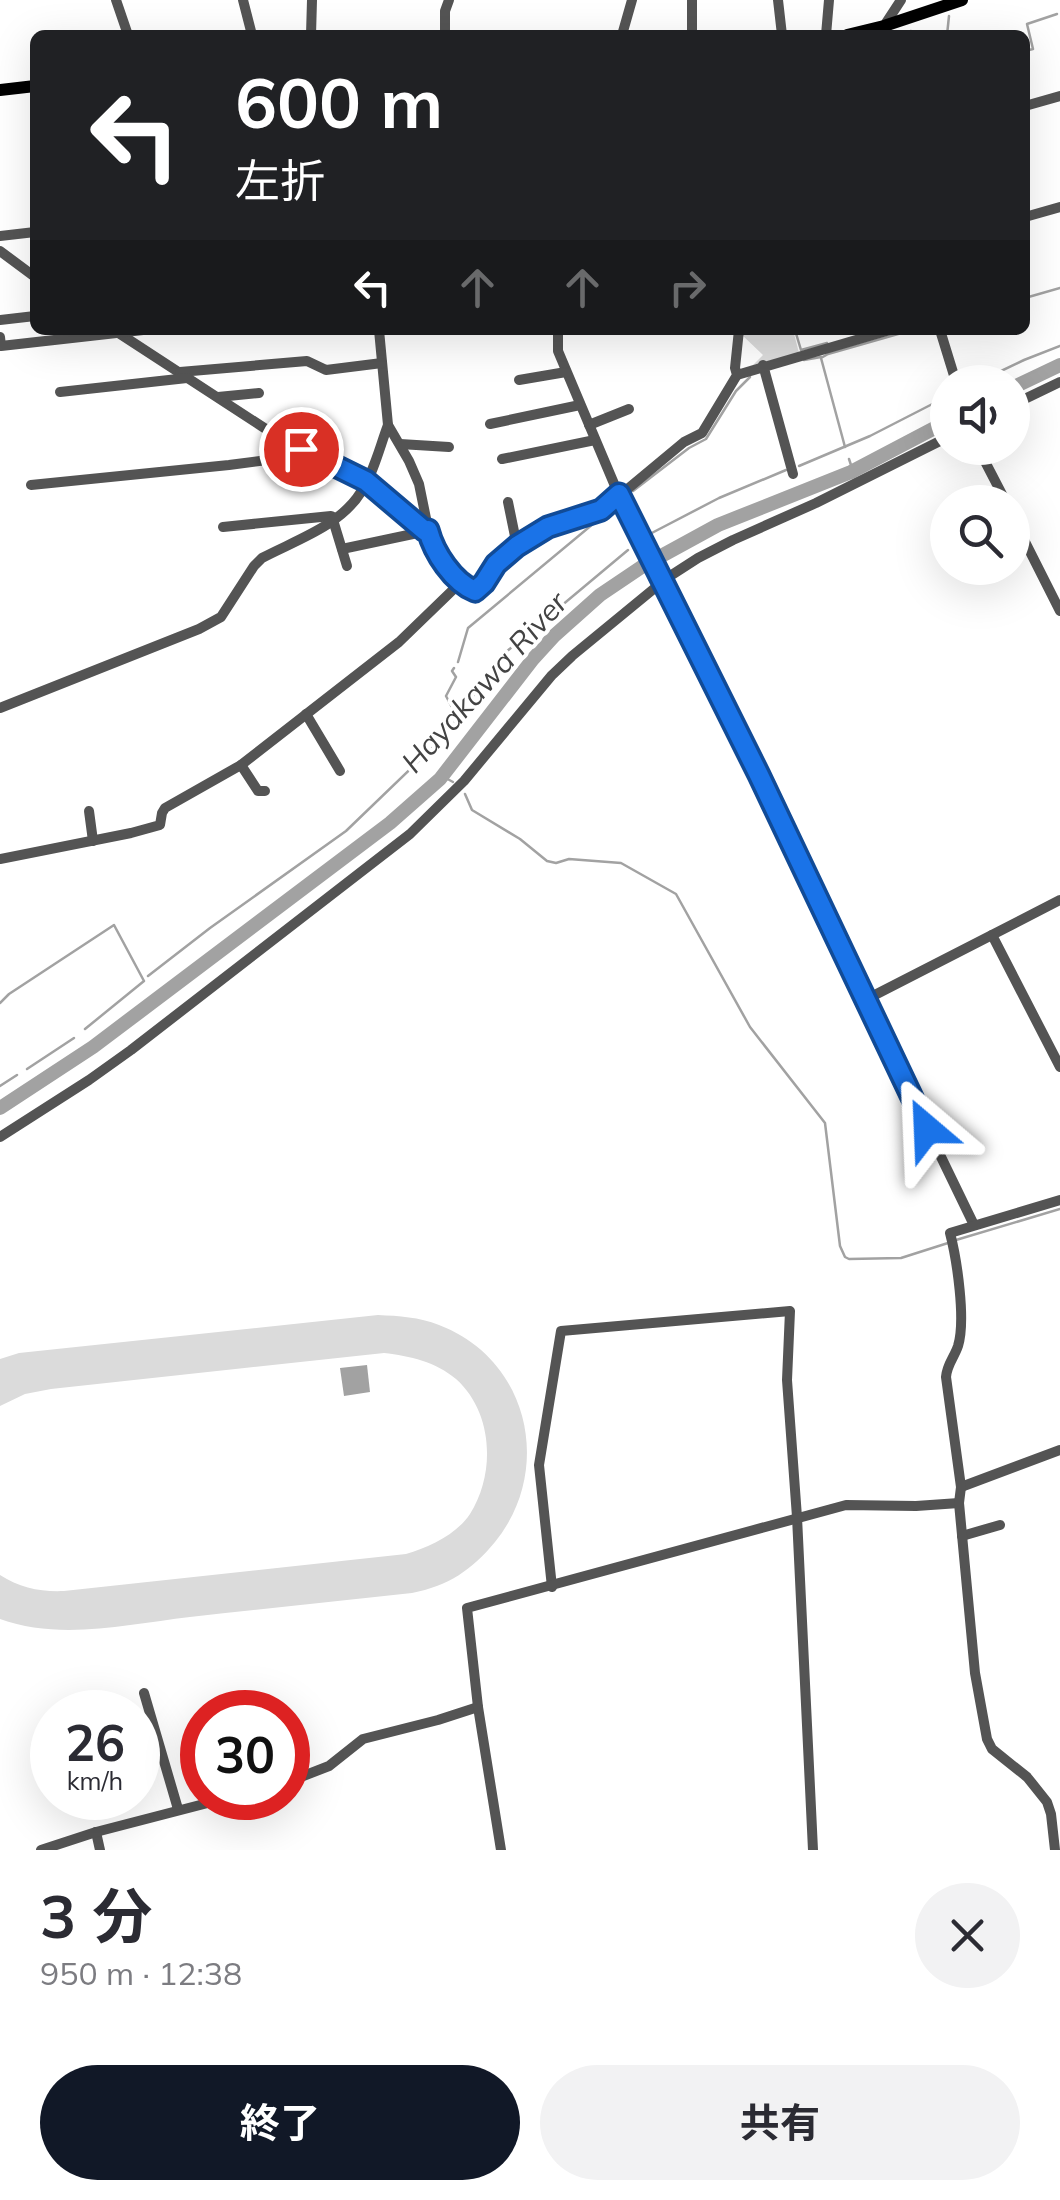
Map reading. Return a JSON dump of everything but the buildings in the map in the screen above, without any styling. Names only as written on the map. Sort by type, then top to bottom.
[{"type":"main road","points":[[869,30],[962,0]]},
{"type":"main road","points":[[0,90],[30,87]]},
{"type":"street","points":[[116,0],[126,30]]},
{"type":"street","points":[[243,0],[251,30]]},
{"type":"street","points":[[311,30],[312,0]]},
{"type":"street","points":[[445,30],[448,0]]},
{"type":"street","points":[[623,30],[632,0]]},
{"type":"street","points":[[692,0],[692,30]]},
{"type":"street","points":[[778,0],[781,30]]},
{"type":"street","points":[[826,30],[829,0]]},
{"type":"street","points":[[884,26],[901,0]]},
{"type":"street","points":[[1030,105],[1060,96]]},
{"type":"street","points":[[1030,216],[1060,207]]},
{"type":"street","points":[[0,236],[30,233]]},
{"type":"street","points":[[0,251],[30,272]]},
{"type":"street","points":[[0,320],[30,317]]},
{"type":"street","points":[[0,337],[1,346],[91,335]]},
{"type":"street","points":[[121,335],[275,435],[366,481],[426,531]]},
{"type":"street","points":[[380,335],[388,424],[419,484],[426,531],[460,583],[472,590],[479,589],[496,564],[517,546],[548,527],[601,510],[684,442],[702,433],[737,374],[872,335]]},
{"type":"street","points":[[558,335],[558,350],[566,372],[619,494],[759,775],[974,1225]]},
{"type":"street","points":[[737,374],[738,335]]},
{"type":"street","points":[[942,335],[951,365]]},
{"type":"street","points":[[60,392],[307,361],[326,370],[382,364]]},
{"type":"street","points":[[763,366],[793,474]]},
{"type":"street","points":[[519,380],[566,372]]},
{"type":"street","points":[[1030,396],[1060,382]]},
{"type":"street","points":[[218,397],[259,394]]},
{"type":"street","points":[[490,424],[580,405]]},
{"type":"street","points":[[589,425],[629,409]]},
{"type":"street","points":[[0,708],[221,617],[262,558],[352,506],[388,424]]},
{"type":"street","points":[[502,459],[595,440]]},
{"type":"street","points":[[400,444],[449,447]]},
{"type":"street","points":[[0,1138],[131,1050],[401,842],[464,781],[572,656],[660,580],[930,446]]},
{"type":"street","points":[[31,485],[246,463],[297,456],[301,449]]},
{"type":"street","points":[[508,502],[517,546]]},
{"type":"street","points":[[223,527],[331,516],[347,566]]},
{"type":"street","points":[[342,549],[426,531]]},
{"type":"street","points":[[1030,552],[1060,611]]},
{"type":"street","points":[[0,860],[160,825],[165,808],[241,765],[400,642],[460,583]]},
{"type":"street","points":[[306,714],[340,771]]},
{"type":"street","points":[[241,765],[258,791],[265,791]]},
{"type":"street","points":[[89,811],[93,842]]},
{"type":"street","points":[[865,1000],[1060,900]]},
{"type":"street","points":[[992,935],[1060,1067]]},
{"type":"street","points":[[1055,1850],[1055,1807],[1028,1777],[988,1745],[975,1674],[959,1502],[962,1487],[946,1376],[959,1344],[960,1303],[950,1233],[1060,1200]]},
{"type":"street","points":[[552,1587],[539,1465],[560,1335],[564,1330],[790,1310],[787,1380],[813,1850]]},
{"type":"street","points":[[962,1487],[1060,1450]]},
{"type":"street","points":[[501,1850],[467,1608],[846,1505],[959,1502]]},
{"type":"street","points":[[962,1536],[1000,1525]]},
{"type":"street","points":[[310,1773],[329,1766],[363,1739],[478,1707]]},
{"type":"street","points":[[41,1850],[178,1810],[160,1748]]},
{"type":"street","points":[[96,1832],[100,1850]]},
{"type":"shaded area","points":[[742,335],[794,335],[799,353],[753,365],[763,355]]},
{"type":"shaded area","points":[[378,1315],[431,1322],[470,1341],[494,1363],[512,1389],[523,1419],[527,1450],[524,1482],[513,1513],[495,1542],[468,1569],[437,1586],[412,1593],[119,1627],[46,1629],[0,1619],[0,1575],[31,1588],[64,1591],[406,1554],[450,1534],[470,1514],[484,1480],[484,1425],[456,1379],[413,1358],[384,1353],[51,1389],[25,1394],[0,1406],[0,1359],[19,1353]]},
{"type":"shaded area","points":[[367,1365],[370,1392],[344,1396],[340,1368]]},
{"type":"waterway","points":[[1028,30],[1027,24],[1057,14]]},
{"type":"waterway","points":[[948,30],[949,16]]},
{"type":"waterway","points":[[1030,36],[1030,50]]},
{"type":"waterway","points":[[1030,297],[1060,288]]},
{"type":"waterway","points":[[796,335],[801,350],[827,343]]},
{"type":"waterway","points":[[845,447],[821,358],[894,335]]},
{"type":"waterway","points":[[1014,365],[1060,346]]},
{"type":"waterway","points":[[804,360],[821,357]]},
{"type":"waterway","name":"Hayakawa River","points":[[1030,379],[1060,365]]},
{"type":"waterway","points":[[633,491],[706,439],[736,391],[750,377]]},
{"type":"waterway","points":[[799,466],[930,405]]},
{"type":"waterway","name":"Hayakawa River","points":[[0,1108],[93,1047],[390,823],[440,779],[533,659],[600,595],[643,566],[718,525],[851,472],[930,430]]},
{"type":"waterway","points":[[849,459],[853,471]]},
{"type":"waterway","points":[[646,536],[719,498],[786,470]]},
{"type":"waterway","points":[[458,662],[468,628],[617,504]]},
{"type":"waterway","points":[[464,708],[506,652],[628,550]]},
{"type":"waterway","points":[[148,976],[346,831],[455,726],[455,713],[446,696],[456,677],[454,668]]},
{"type":"waterway","points":[[442,776],[453,782]]},
{"type":"waterway","points":[[465,794],[472,810],[520,839],[547,861],[621,863],[676,894],[750,1027],[825,1123],[840,1246],[845,1257],[901,1258],[948,1243]]},
{"type":"waterway","points":[[0,1003],[114,925],[144,981],[85,1029]]},
{"type":"waterway","points":[[27,1069],[74,1038]]},
{"type":"waterway","points":[[0,1086],[17,1075]]},
{"type":"waterway","points":[[956,1240],[1060,1209]]},
{"type":"route","points":[[301,449],[366,481],[428,530],[449,569],[460,583],[475,591],[496,564],[517,546],[548,527],[601,510],[619,494],[759,775],[927,1129]]}]
